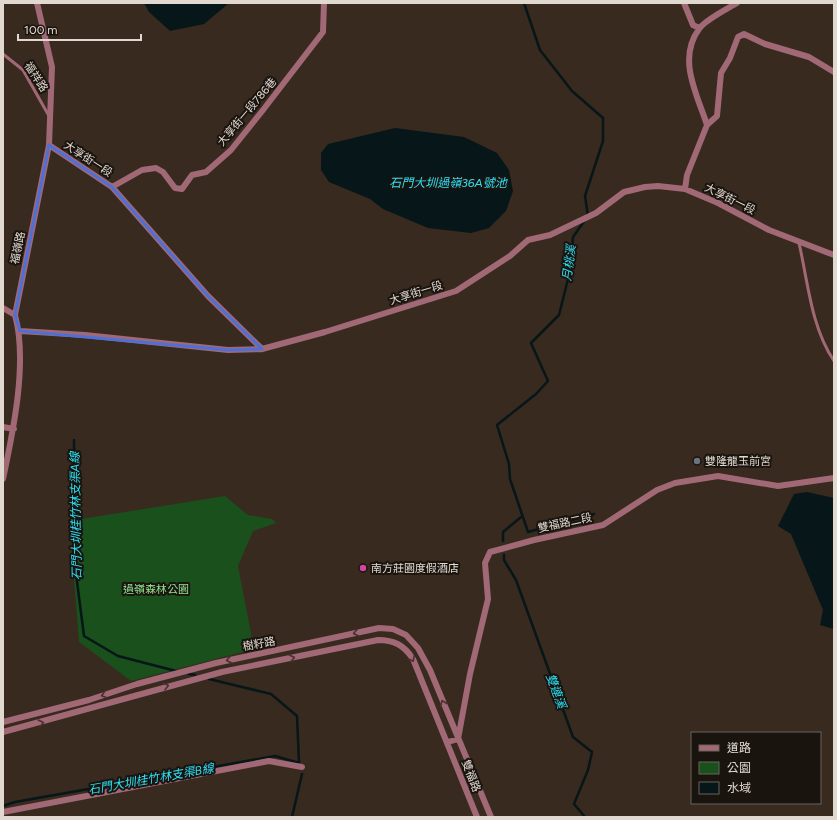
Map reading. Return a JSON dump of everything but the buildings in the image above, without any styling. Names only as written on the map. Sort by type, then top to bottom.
[{"type":"street","name":"福嶺路","points":[[3,479],[14,429],[19,383],[20,331],[15,315],[49,145],[52,67],[38,3]]},
{"type":"street","name":"大享街一段786巷","points":[[112,186],[142,170],[156,168],[163,172],[175,188],[182,189],[192,175],[206,172],[231,150],[323,32],[324,3]]},
{"type":"street","points":[[684,3],[693,25],[700,28]]},
{"type":"street","points":[[707,125],[689,70],[689,48],[700,28],[737,3]]},
{"type":"street","points":[[685,189],[687,175],[707,125],[717,116],[721,73],[730,58],[738,36],[744,34],[765,44],[809,57],[834,72]]},
{"type":"street","name":"大享街一段","points":[[49,145],[112,186],[208,296],[262,349]]},
{"type":"street","name":"大享街一段","points":[[20,331],[85,335],[228,350],[262,349],[325,332],[456,291],[510,256],[522,244],[562,229],[596,213],[617,196],[632,189],[658,186],[685,189],[718,203],[769,230],[834,254]]},
{"type":"street","points":[[3,308],[15,315]]},
{"type":"street","points":[[3,428],[14,429]]},
{"type":"street","name":"雙福路二段","points":[[458,739],[470,674],[488,599],[485,563],[490,552],[534,540],[603,525],[657,490],[675,483],[718,476],[778,486],[834,478]]},
{"type":"street","name":"樹籽路","points":[[3,722],[89,700],[137,684],[216,663],[379,628],[393,629],[406,635],[416,645],[430,670],[491,817]]},
{"type":"street","name":"樹籽路","points":[[3,732],[222,672],[378,640],[390,640],[404,648],[413,660],[448,742]]},
{"type":"street","points":[[448,742],[458,739]]},
{"type":"street","name":"雙福路","points":[[448,742],[477,817]]},
{"type":"street","points":[[3,812],[269,761],[302,766]]},
{"type":"lane","name":"福祥路","points":[[3,54],[24,70],[49,116]]},
{"type":"lane","points":[[799,242],[814,314],[825,348],[834,361]]},
{"type":"highlighted area","points":[[49,145],[112,187],[208,296],[262,349],[228,350],[20,331],[15,315]]},
{"type":"green space","name":"過嶺森林公園","points":[[225,496],[248,515],[272,519],[276,523],[253,531],[238,566],[254,649],[131,681],[79,642],[73,568],[75,520]]},
{"type":"water","points":[[144,3],[229,3],[204,24],[170,31],[149,12]]},
{"type":"water","name":"石門大圳過嶺36A號池","points":[[395,128],[464,137],[497,153],[509,170],[513,191],[506,211],[489,228],[471,233],[428,228],[383,209],[370,199],[329,182],[321,170],[321,153],[328,144]]},
{"type":"water","points":[[807,492],[834,498],[834,629],[820,625],[823,610],[791,534],[778,526],[794,494]]},
{"type":"waterway","name":"月桃溪","points":[[524,3],[540,50],[572,91],[603,118],[603,141],[585,196],[588,216]]},
{"type":"waterway","name":"月桃溪","points":[[585,220],[573,237],[570,271],[559,315],[531,343],[548,381],[536,394],[497,425],[509,464],[510,479],[528,532],[594,514]]},
{"type":"waterway","name":"石門大圳桂竹林支渠A線","points":[[74,440],[75,566],[84,636],[118,656],[176,671]]},
{"type":"waterway","name":"雙連溪","points":[[503,541],[503,532],[521,517]]},
{"type":"waterway","name":"雙連溪","points":[[504,555],[504,560],[516,580],[573,737],[592,752],[588,770],[574,804],[585,817]]},
{"type":"waterway","name":"石門大圳桂竹林支渠A線","points":[[189,674],[195,675]]},
{"type":"waterway","name":"石門大圳桂竹林支渠A線","points":[[209,679],[271,694],[297,716],[299,763]]},
{"type":"waterway","name":"石門大圳桂竹林支渠B線","points":[[3,806],[15,802],[275,756],[299,763]]},
{"type":"waterway","points":[[292,817],[302,774]]},
{"type":"place","name":"雙隆龍玉前宮","points":[[697,461]]},
{"type":"place","name":"南方莊園度假酒店","points":[[363,568]]}]
